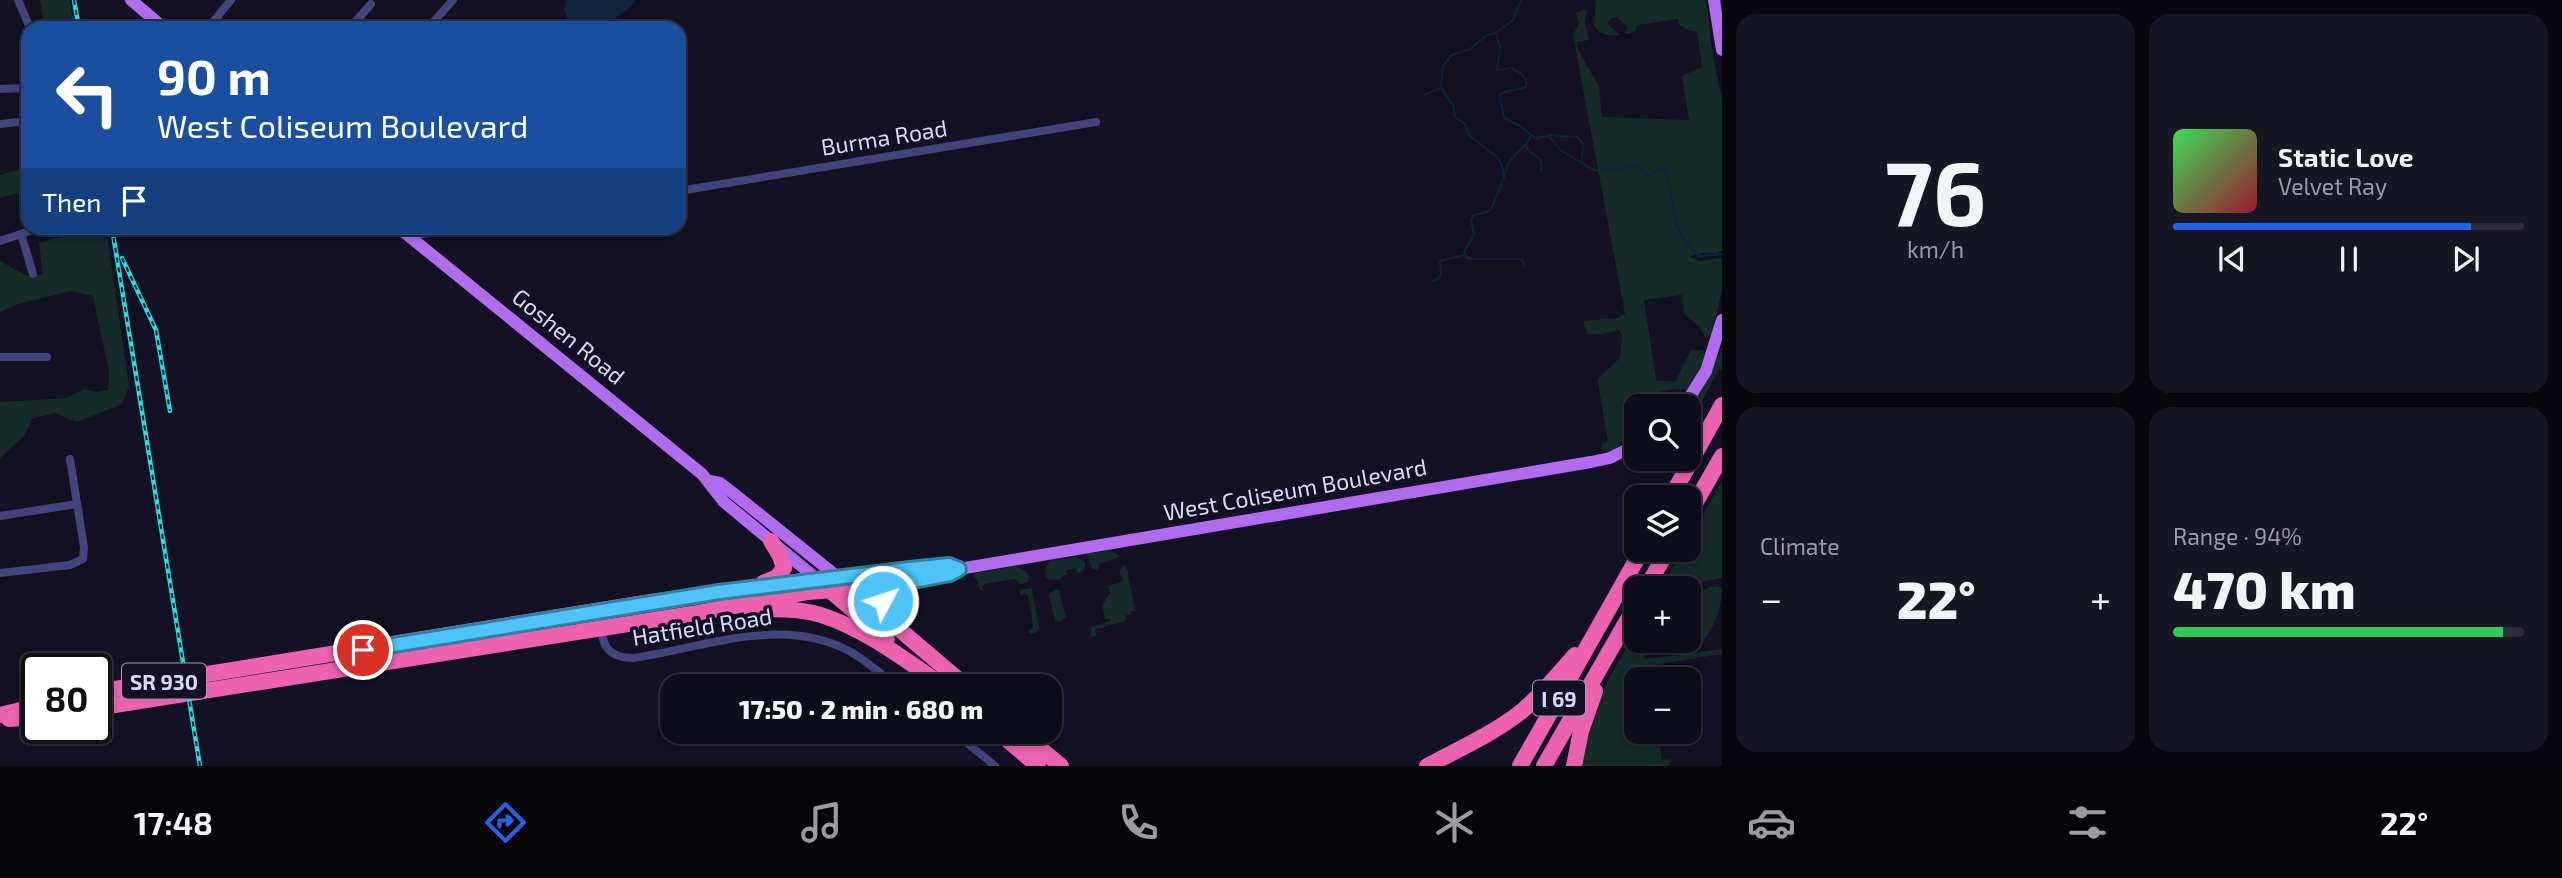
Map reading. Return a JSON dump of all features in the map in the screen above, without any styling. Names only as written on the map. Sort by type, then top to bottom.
[{"type":"highway","points":[[1678,485],[1722,405]]},
{"type":"highway","points":[[1701,493],[1722,456]]},
{"type":"highway","points":[[749,588],[777,576],[783,568],[780,556],[771,541]]},
{"type":"highway","name":"I 69","points":[[1520,766],[1635,562]]},
{"type":"highway","points":[[890,622],[882,597],[887,587],[897,583]]},
{"type":"highway","points":[[834,584],[890,622],[952,674]]},
{"type":"highway","name":"West Coliseum Boulevard","points":[[112,689],[749,588],[834,584]]},
{"type":"highway","name":"West Coliseum Boulevard","points":[[112,705],[692,614],[834,584]]},
{"type":"highway","name":"Goshen Road","points":[[834,584],[931,674]]},
{"type":"highway","name":"SR 930","points":[[692,614],[753,610],[791,610],[819,614],[857,629],[926,674]]},
{"type":"highway","name":"I 69","points":[[1544,766],[1624,626]]},
{"type":"highway","points":[[1427,766],[1487,735],[1521,711],[1547,687],[1597,630]]},
{"type":"highway","points":[[1574,766],[1581,731],[1601,666]]},
{"type":"highway","points":[[0,717],[21,711]]},
{"type":"highway","points":[[0,717],[21,718]]},
{"type":"highway","points":[[1012,744],[1038,766]]},
{"type":"highway","points":[[1034,744],[1061,766]]},
{"type":"main road","points":[[131,0],[156,21]]},
{"type":"main road","points":[[1714,0],[1722,50]]},
{"type":"main road","name":"Goshen Road","points":[[409,235],[710,481],[733,493],[834,584]]},
{"type":"main road","points":[[1692,394],[1706,371],[1722,320]]},
{"type":"main road","name":"West Coliseum Boulevard","points":[[834,584],[897,583],[950,574],[959,569],[1591,462],[1610,458],[1624,451]]},
{"type":"main road","name":"Goshen Road","points":[[710,481],[713,490],[724,502],[771,541],[834,584]]},
{"type":"main road","name":"West Coliseum Boulevard","points":[[834,584],[936,566],[949,565],[959,569]]},
{"type":"street","points":[[18,0],[27,21]]},
{"type":"street","points":[[214,21],[231,0]]},
{"type":"street","points":[[434,21],[453,0]]},
{"type":"street","points":[[356,21],[371,4]]},
{"type":"street","points":[[0,89],[21,88]]},
{"type":"street","points":[[0,124],[21,122]]},
{"type":"street","name":"Burma Road","points":[[686,190],[1096,122]]},
{"type":"street","points":[[0,241],[21,234]]},
{"type":"street","points":[[21,235],[33,274]]},
{"type":"street","points":[[0,357],[47,357]]},
{"type":"street","points":[[0,573],[69,565],[83,559],[84,547],[70,459]]},
{"type":"street","points":[[0,516],[77,504]]},
{"type":"street","points":[[598,611],[600,629]]},
{"type":"street","name":"Hatfield Road","points":[[600,629],[608,651],[627,658],[753,635],[793,633],[813,637],[850,651],[880,674]]},
{"type":"street","points":[[968,744],[995,766]]},
{"type":"green space","points":[[40,0],[70,0],[73,21],[44,21]]},
{"type":"green space","points":[[1596,0],[1706,0],[1713,57],[1722,99],[1722,250],[1689,257],[1700,261],[1722,258],[1722,290],[1712,334],[1709,338],[1705,337],[1699,326],[1684,314],[1682,295],[1644,300],[1656,380],[1675,382],[1691,350],[1703,350],[1706,359],[1689,389],[1654,394],[1624,394],[1624,434],[1619,446],[1608,451],[1600,449],[1602,444],[1608,442],[1598,378],[1620,358],[1622,335],[1619,330],[1587,334],[1583,321],[1618,318],[1625,314],[1573,35],[1579,23],[1576,13],[1587,9],[1585,23],[1589,40],[1577,42],[1578,49],[1599,87],[1602,117],[1689,120],[1682,76],[1702,67],[1697,31],[1679,25],[1678,19],[1637,25],[1635,32],[1625,34],[1628,26],[1613,17],[1608,24],[1620,35],[1605,34],[1594,25]]},
{"type":"green space","points":[[21,169],[21,192],[0,198],[0,175]]},
{"type":"green space","points":[[107,235],[129,386],[122,404],[77,422],[54,413],[32,419],[25,435],[0,458],[0,402],[67,398],[84,389],[97,392],[108,390],[109,372],[93,296],[71,291],[18,304],[0,312],[0,261],[27,276],[43,274],[39,243],[60,237]]},
{"type":"green space","points":[[1722,343],[1722,369],[1718,371],[1701,403],[1701,394],[1696,394],[1720,353]]},
{"type":"green space","points":[[1722,481],[1722,578],[1701,582],[1701,576],[1668,576],[1676,562],[1701,562],[1701,518]]},
{"type":"green space","points":[[1107,551],[1120,557],[1099,564],[1098,570],[1092,569],[1087,554]]},
{"type":"green space","points":[[1076,557],[1085,562],[1085,568],[1081,572],[1078,573],[1076,568],[1066,570],[1068,575],[1061,579],[1046,578],[1045,569],[1050,561]]},
{"type":"green space","points":[[1124,564],[1135,611],[1130,611],[1133,613],[1125,616],[1126,621],[1097,629],[1097,636],[1091,637],[1091,627],[1110,621],[1105,619],[1102,606],[1110,593],[1108,586],[1124,581],[1119,573]]},
{"type":"green space","points":[[1016,566],[1029,577],[1027,583],[1020,584],[1015,579],[985,584],[982,587],[985,590],[980,591],[972,574]]},
{"type":"green space","points":[[1032,588],[1039,628],[1031,634],[1028,632],[1033,627],[1028,596],[1025,593],[1021,595],[1019,590]]},
{"type":"green space","points":[[1707,588],[1722,588],[1715,620],[1701,642],[1701,592]]},
{"type":"green space","points":[[1054,590],[1059,590],[1066,617],[1061,622],[1055,621],[1049,595]]},
{"type":"green space","points":[[1722,649],[1722,654],[1648,667],[1624,667],[1624,744],[1660,744],[1662,760],[1673,759],[1668,766],[1580,766],[1588,729],[1624,653],[1644,653],[1645,659]]},
{"type":"water","points":[[566,0],[636,0],[622,14],[608,21],[572,21],[567,18],[564,9]]},
{"type":"waterway","points":[[1521,0],[1513,20],[1496,33],[1500,47],[1497,70],[1511,68],[1523,75],[1527,83],[1526,87],[1500,95],[1504,118],[1535,138],[1549,136],[1560,150],[1594,170],[1626,169],[1633,165],[1651,174],[1660,168],[1665,169],[1674,216],[1682,236],[1699,256],[1722,254]]},
{"type":"waterway","points":[[1496,33],[1487,35],[1470,49],[1452,55],[1443,66],[1441,85],[1453,105],[1455,117],[1465,124],[1469,135],[1497,157],[1502,165],[1504,179]]},
{"type":"waterway","points":[[1425,95],[1442,87]]},
{"type":"waterway","points":[[1524,265],[1523,261],[1518,259],[1467,258],[1464,252],[1474,235],[1471,220],[1474,215],[1490,210],[1510,160],[1531,135]]},
{"type":"waterway","points":[[1550,135],[1577,137],[1583,144],[1582,161]]},
{"type":"waterway","points":[[1525,145],[1541,161],[1541,171]]},
{"type":"waterway","points":[[1432,281],[1438,279],[1441,274],[1440,261],[1464,255]]},
{"type":"railway","points":[[74,0],[78,21]]},
{"type":"railway","points":[[113,235],[200,766]]},
{"type":"railway","points":[[122,258],[156,330],[170,411]]},
{"type":"route","points":[[363,650],[719,592],[949,565],[959,569],[950,574],[891,585],[882,597],[883,601]]}]
